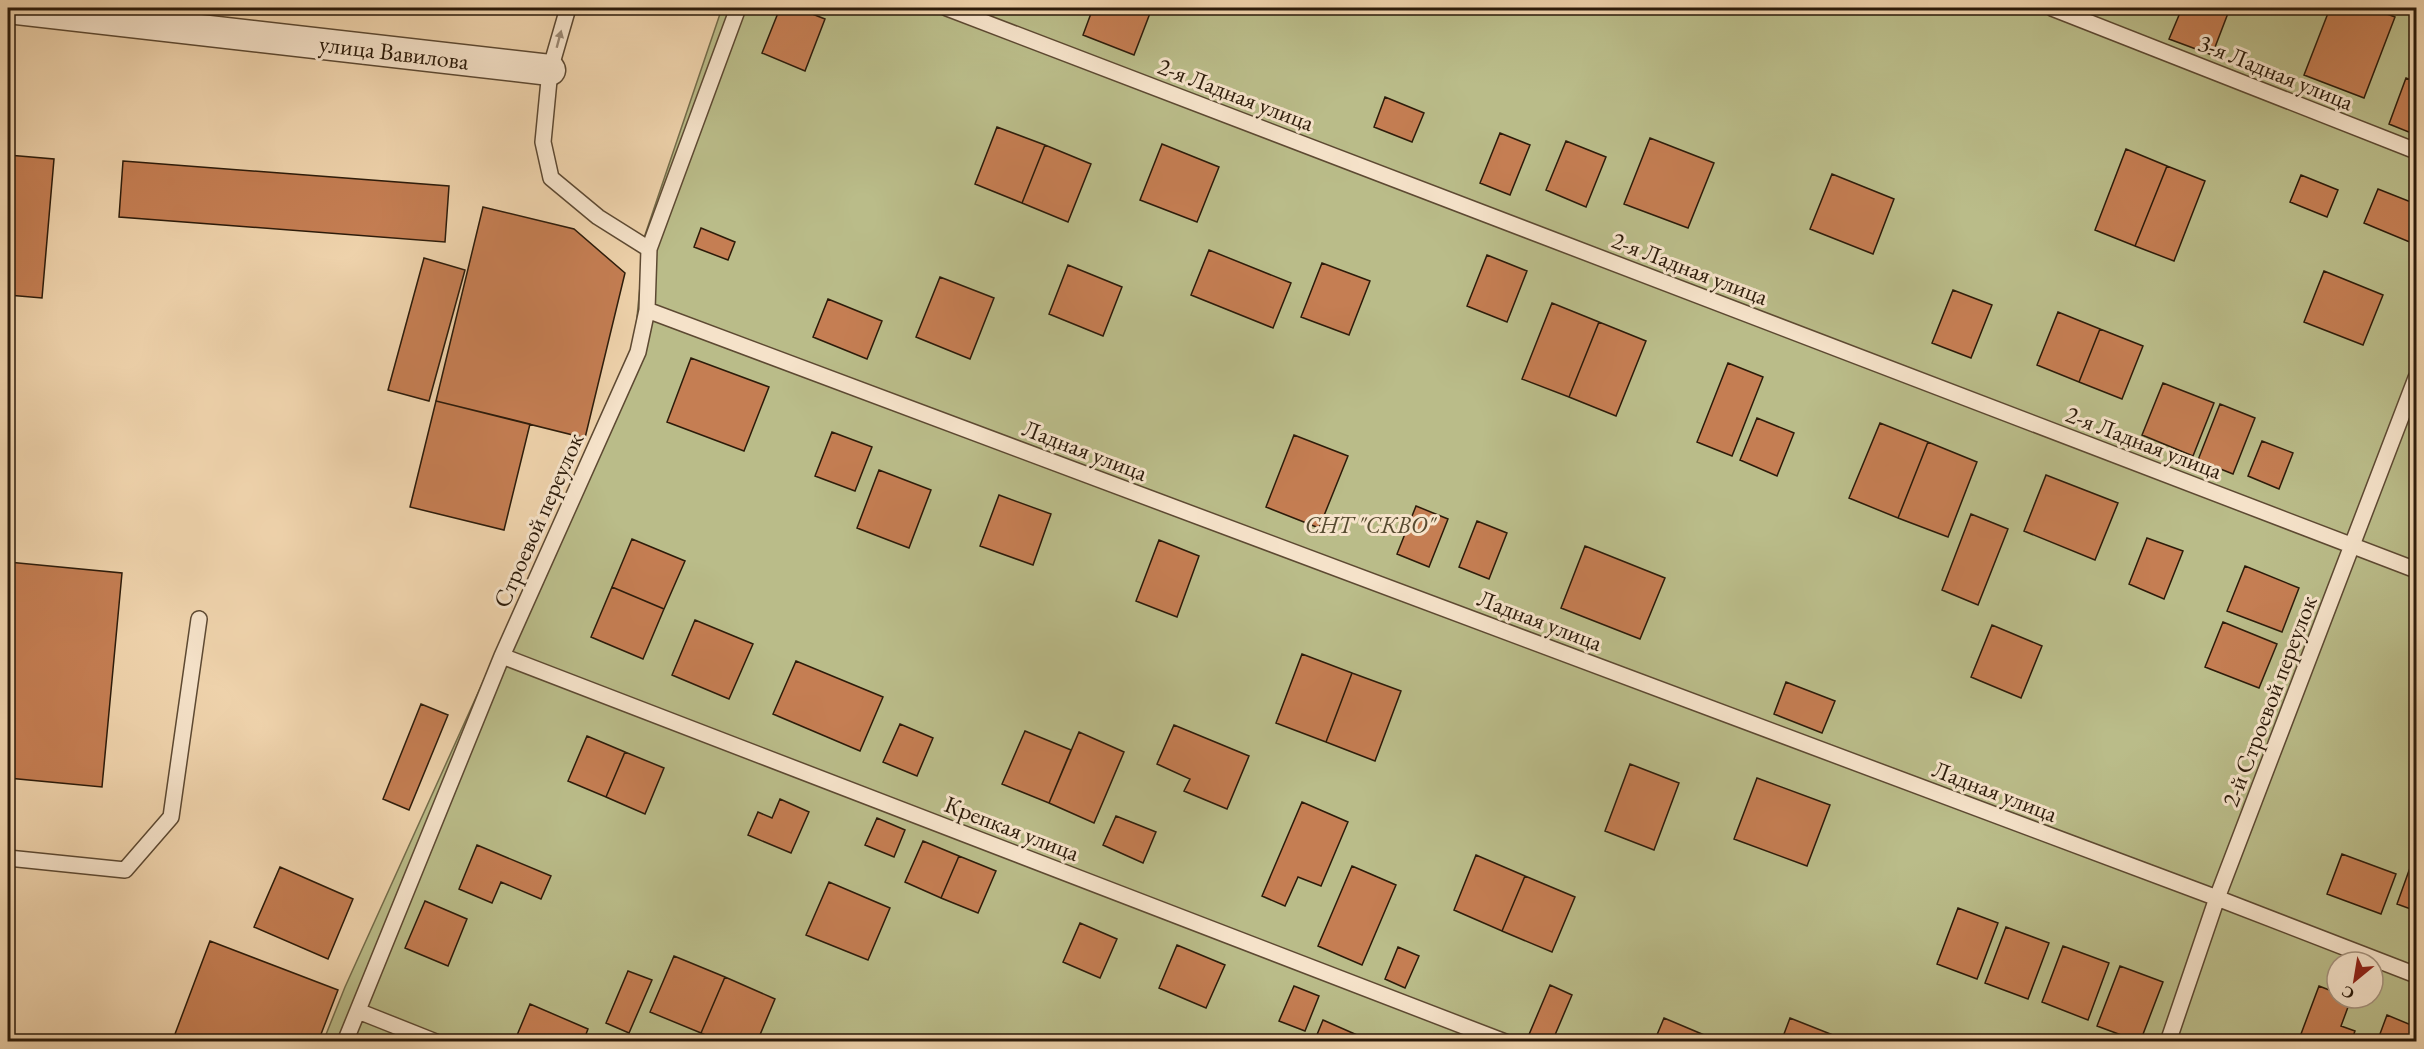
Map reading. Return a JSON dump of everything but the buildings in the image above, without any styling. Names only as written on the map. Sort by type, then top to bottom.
[{"type":"street","name":"улица Вавилова","points":[[8,8],[550,70]]},
{"type":"lane","points":[[568,8],[550,70],[543,142],[551,178],[598,217],[649,249]]},
{"type":"lane","name":"Строевой переулок","points":[[345,1041],[502,656],[638,352],[647,310],[649,249],[738,8]]},
{"type":"lane","name":"2-я Ладная улица","points":[[947,8],[2416,570]]},
{"type":"lane","name":"3-я Ладная улица","points":[[2052,8],[2416,151]]},
{"type":"lane","name":"Ладная улица","points":[[647,310],[2217,898],[2416,975]]},
{"type":"lane","name":"2-й Строевой переулок","points":[[2168,1041],[2217,898],[2416,378]]},
{"type":"lane","points":[[8,858],[124,870],[171,817],[199,619]]},
{"type":"lane","name":"Крепкая улица","points":[[502,656],[1505,1041]]},
{"type":"lane","points":[[358,1011],[436,1041]]},
{"type":"green space","name":"СНТ \"СКВО\"","points":[[722,8],[2416,8],[2416,1041],[323,1042],[345,987],[634,348],[645,235]]}]
